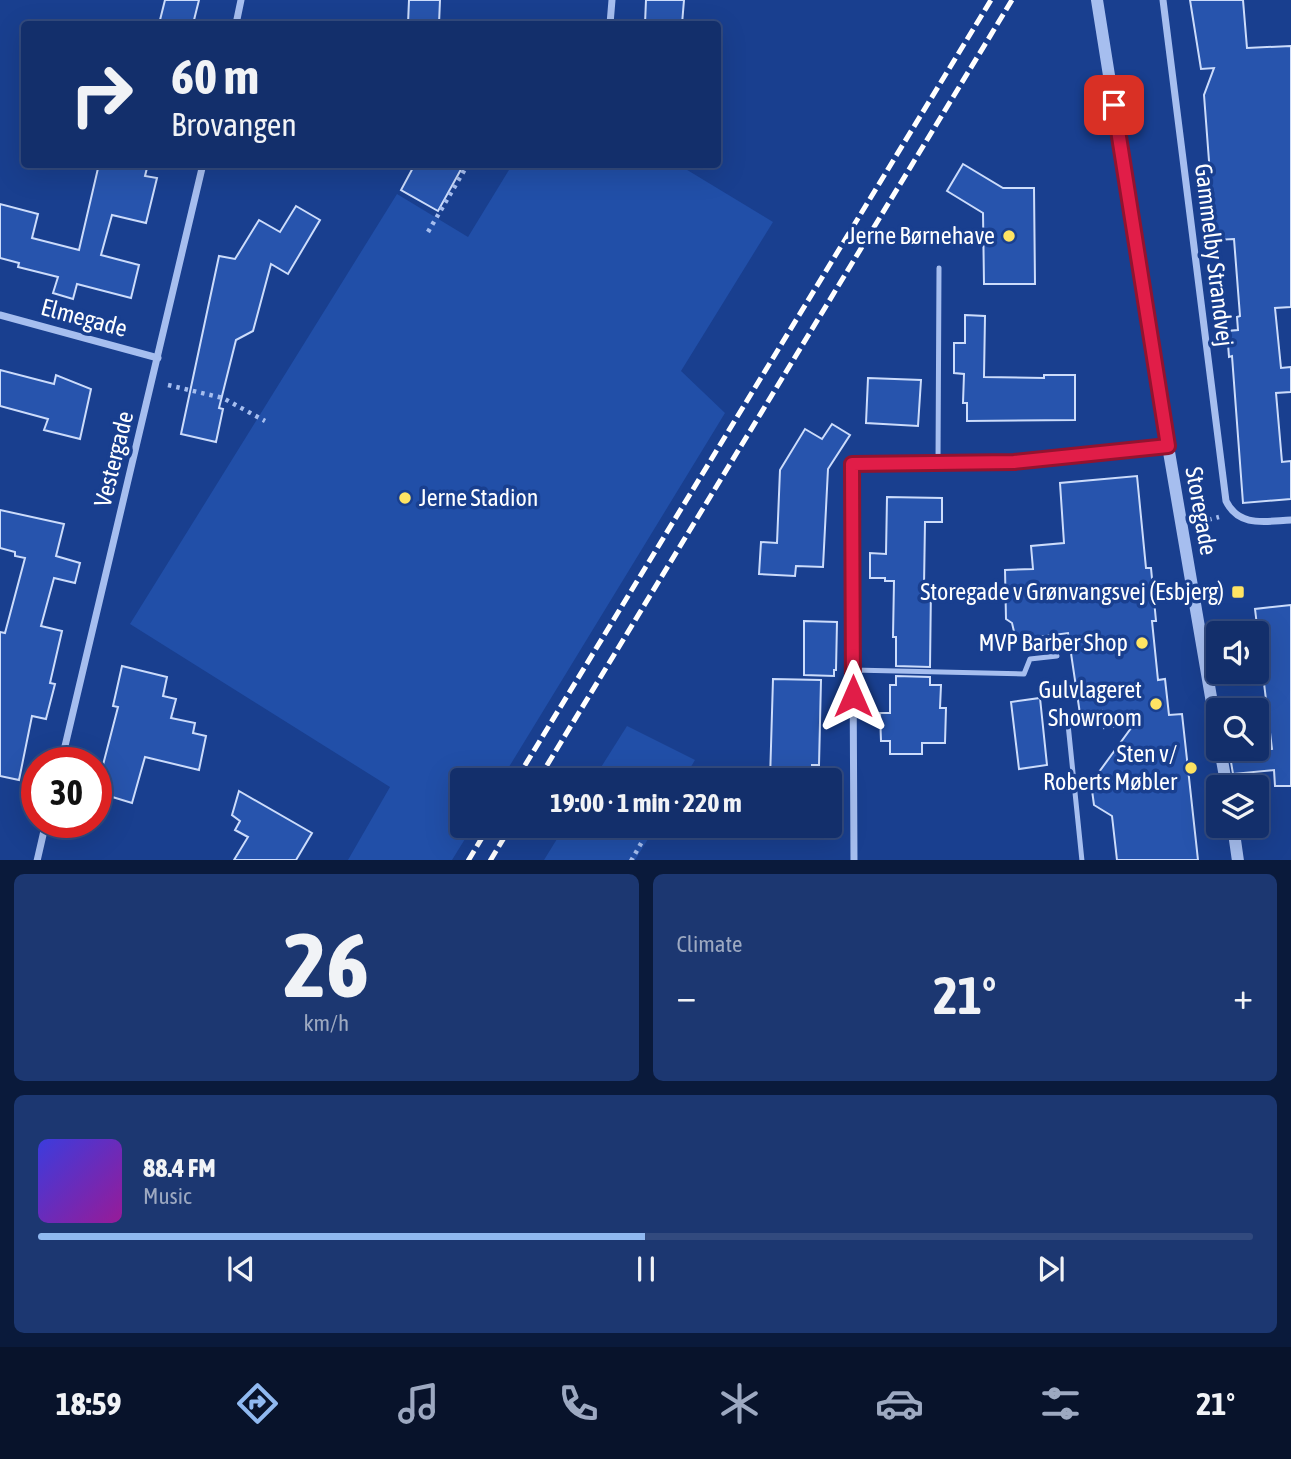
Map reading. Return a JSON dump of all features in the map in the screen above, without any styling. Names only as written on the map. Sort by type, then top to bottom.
[{"type":"street","points":[[237,21],[241,0]]},
{"type":"street","points":[[610,21],[612,0]]},
{"type":"street","name":"Storegade","points":[[1097,0],[1211,698]]},
{"type":"street","name":"Gammelby Strandvej","points":[[1163,0],[1223,488],[1226,501],[1233,512]]},
{"type":"street","name":"Vestergade","points":[[65,747],[202,168]]},
{"type":"street","name":"Elmegade","points":[[0,314],[158,358]]},
{"type":"street","points":[[854,860],[852,464],[1014,462],[1168,446]]},
{"type":"street","points":[[1233,512],[1254,522],[1291,520]]},
{"type":"street","points":[[37,860],[42,838]]},
{"type":"street","points":[[1235,838],[1238,860]]},
{"type":"lane","points":[[938,462],[940,268]]},
{"type":"lane","points":[[853,670],[1024,674],[1030,659],[1057,656]]},
{"type":"lane","points":[[1069,724],[1082,860]]},
{"type":"path","points":[[428,232],[466,168]]},
{"type":"path","points":[[152,381],[223,398],[265,421]]},
{"type":"path","points":[[1182,526],[1233,512]]},
{"type":"path","points":[[631,860],[644,838]]},
{"type":"shaded area","name":"Jerne Stadion","points":[[510,168],[684,168],[773,222],[681,371],[725,413],[508,768],[450,768],[450,838],[466,838],[452,860],[348,860],[390,787],[130,624],[397,194],[468,237]]},
{"type":"shaded area","points":[[627,726],[695,760],[690,768],[601,768]]},
{"type":"shaded area","points":[[558,838],[649,838],[635,860],[544,860]]},
{"type":"building","points":[[165,0],[199,0],[194,21],[160,21]]},
{"type":"building","points":[[409,0],[440,0],[439,21],[408,21]]},
{"type":"building","points":[[646,0],[684,0],[682,21],[645,21]]},
{"type":"building","points":[[1190,0],[1243,0],[1247,48],[1291,46],[1291,307],[1275,308],[1281,368],[1291,367],[1291,392],[1276,393],[1282,462],[1291,461],[1291,499],[1243,503],[1232,356],[1229,357],[1227,331],[1238,330],[1237,317],[1240,316],[1234,239],[1215,240],[1204,95],[1214,68],[1201,69]]},
{"type":"building","name":"Jerne Børnehave","points":[[963,164],[1003,188],[1034,188],[1035,284],[984,284],[983,213],[947,191]]},
{"type":"building","points":[[98,168],[147,168],[145,176],[157,178],[146,223],[112,215],[101,255],[139,265],[131,298],[77,284],[73,299],[53,293],[58,277],[18,267],[19,263],[0,258],[0,204],[38,214],[32,238],[79,250]]},
{"type":"building","points":[[413,168],[462,168],[438,211],[401,190]]},
{"type":"building","points":[[296,206],[320,220],[288,274],[271,264],[253,331],[236,340],[219,408],[223,409],[216,442],[181,434],[219,256],[235,259],[259,220],[280,232]]},
{"type":"building","points":[[965,315],[985,316],[984,377],[1044,378],[1044,375],[1075,375],[1075,420],[967,421],[967,403],[963,403],[964,374],[954,373],[954,343],[965,343]]},
{"type":"building","points":[[0,370],[54,384],[56,375],[91,389],[80,439],[44,430],[48,419],[0,406]]},
{"type":"building","points":[[868,378],[921,380],[918,426],[866,423]]},
{"type":"building","points":[[832,424],[850,435],[828,469],[823,567],[796,566],[795,576],[759,574],[761,542],[777,543],[780,470],[805,429],[822,439]]},
{"type":"building","points":[[1137,476],[1146,568],[1151,568],[1156,621],[1152,621],[1158,680],[1165,679],[1169,715],[1182,714],[1198,860],[1117,860],[1112,816],[1094,805],[1091,783],[1134,724],[1104,728],[1102,711],[1080,714],[1068,633],[1016,640],[1012,623],[1006,619],[1005,570],[1033,569],[1031,546],[1064,543],[1060,483]]},
{"type":"building","points":[[887,497],[942,498],[942,522],[925,522],[924,586],[931,586],[930,667],[896,666],[896,637],[893,637],[894,581],[870,578],[870,553],[886,554]]},
{"type":"building","points":[[0,510],[64,524],[56,556],[80,563],[75,583],[54,578],[41,626],[62,631],[50,683],[55,684],[46,719],[32,716],[26,747],[21,747],[19,780],[0,776],[0,632],[5,633],[25,558],[0,548]]},
{"type":"building","points":[[1291,605],[1291,786],[1275,786],[1274,770],[1233,774],[1231,761],[1269,761],[1269,750],[1272,749],[1269,698],[1266,698],[1264,684],[1269,684],[1269,621],[1256,621],[1255,609]]},
{"type":"building","points":[[804,621],[837,622],[834,676],[804,675]]},
{"type":"building","points":[[122,666],[167,677],[163,696],[176,699],[171,718],[195,723],[193,733],[206,736],[199,770],[145,757],[132,803],[112,797],[112,747],[108,747],[118,707],[113,706]]},
{"type":"building","points":[[896,676],[930,677],[930,685],[941,685],[940,708],[946,708],[945,743],[922,743],[922,754],[890,754],[890,741],[881,741],[880,713],[890,713],[890,685],[896,685]]},
{"type":"building","points":[[773,679],[821,680],[819,765],[812,765],[812,768],[770,768]]},
{"type":"building","points":[[1040,698],[1047,765],[1019,769],[1011,702]]},
{"type":"building","points":[[239,791],[312,833],[296,860],[234,860],[248,837],[235,830],[240,821],[232,815]]},
{"type":"railway","points":[[523,768],[991,0]]},
{"type":"railway","points":[[545,768],[1012,0]]},
{"type":"railway","points":[[469,860],[482,838]]},
{"type":"railway","points":[[491,860],[504,838]]},
{"type":"place","name":"Jerne Børnehave","points":[[1009,236]]},
{"type":"place","name":"Jerne Stadion","points":[[405,498]]},
{"type":"place","name":"Storegade v Grønvangsvej (Esbjerg)","points":[[1238,592]]},
{"type":"place","name":"MVP Barber Shop","points":[[1142,643]]},
{"type":"place","name":"Gulvlageret Showroom","points":[[1156,704]]},
{"type":"place","name":"Sten v/ Roberts Møbler","points":[[1191,768]]},
{"type":"route","points":[[853,696],[852,464],[1014,462],[1168,446],[1114,105]]}]
